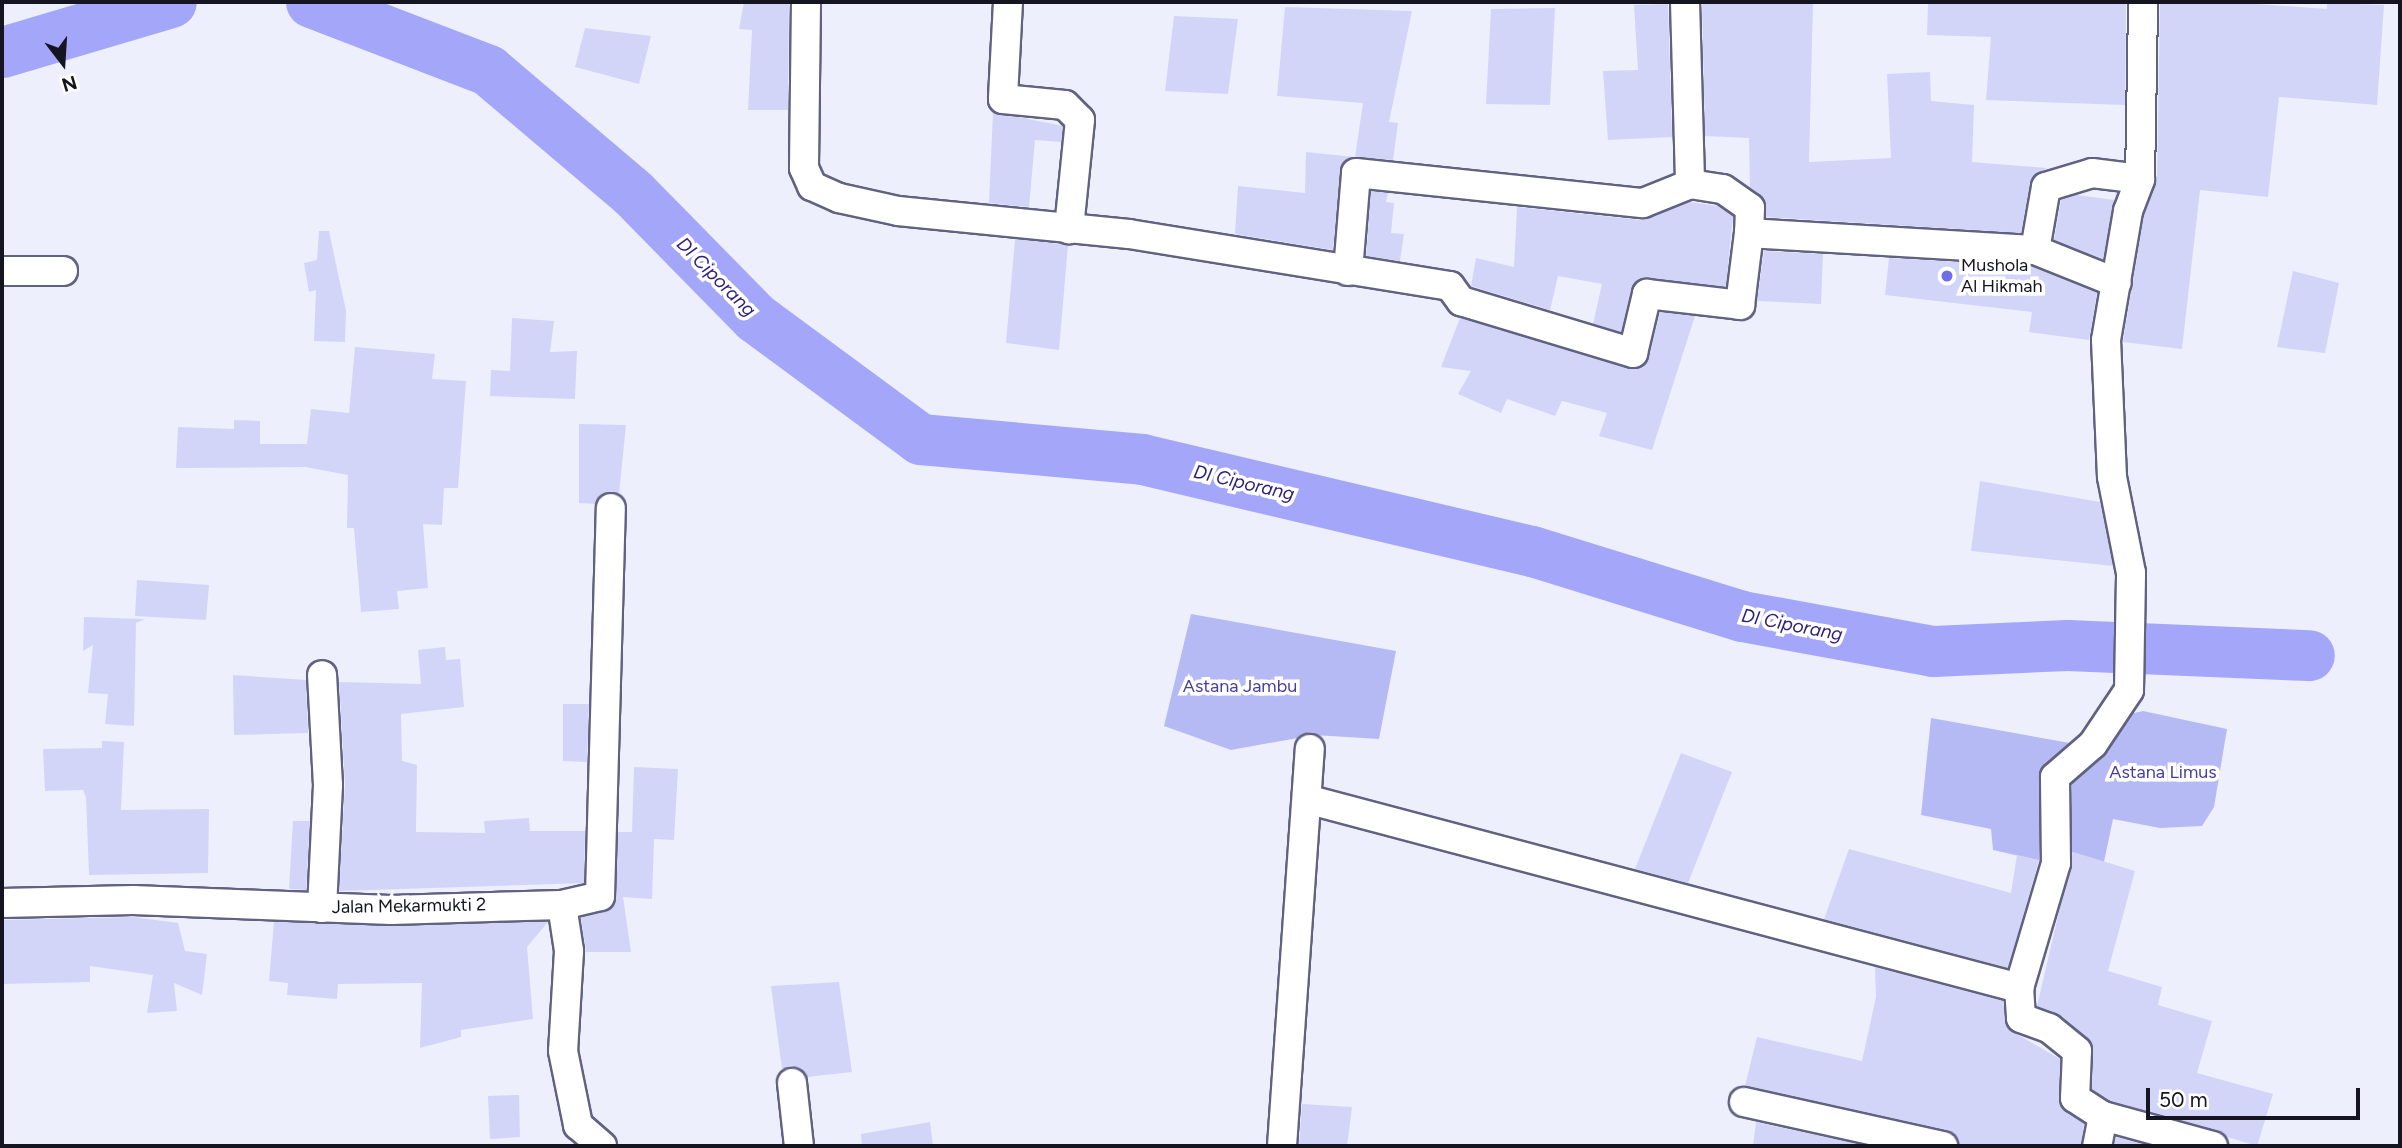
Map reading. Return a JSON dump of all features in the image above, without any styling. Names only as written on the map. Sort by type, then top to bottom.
[{"type":"street","points":[[806,2],[804,168],[812,186],[898,211],[1069,229],[1348,271],[1450,286],[1461,300],[1633,353],[1647,294],[1740,305],[1750,208],[1723,189],[1690,184],[1643,203],[1356,173],[1348,271]]},
{"type":"street","points":[[1009,2],[1003,99],[1065,105],[1080,120],[1069,229]]},
{"type":"street","points":[[1685,2],[1690,184]]},
{"type":"street","points":[[2143,2],[2140,179],[2106,341],[2108,440],[2131,573],[2130,690],[2093,744],[2055,777],[2056,863],[2019,988],[2021,1018],[2049,1028],[2077,1051],[2076,1098],[2103,1116],[2213,1146]]},
{"type":"street","points":[[2035,250],[2046,187],[2092,173],[2140,179]]},
{"type":"street","points":[[1749,233],[2035,250],[2117,283]]},
{"type":"street","points":[[2,271],[63,271]]},
{"type":"street","name":"Jalan Mekarmukti 2","points":[[2,903],[322,908],[562,905],[600,896],[611,508]]},
{"type":"street","points":[[322,675],[328,785],[322,908]]},
{"type":"street","points":[[1282,1146],[1310,800],[1310,749]]},
{"type":"street","points":[[1310,800],[2019,988]]},
{"type":"street","points":[[562,905],[569,951],[563,1051],[578,1125],[602,1146]]},
{"type":"street","points":[[792,1083],[799,1146]]},
{"type":"street","points":[[1745,1102],[1943,1146]]},
{"type":"street","points":[[2097,1146],[2103,1116]]},
{"type":"green space","name":"Astana Jambu","points":[[1191,614],[1396,651],[1379,739],[1314,735],[1231,750],[1164,726]]},
{"type":"green space","name":"Astana Limus","points":[[2143,711],[2227,729],[2214,807],[2202,826],[2160,828],[2113,819],[2104,862],[2064,850],[2061,780],[2125,715]]},
{"type":"green space","name":"Astana Limus","points":[[1931,718],[2081,745],[2049,775],[2046,862],[1993,850],[1991,829],[1921,815]]},
{"type":"building","points":[[744,2],[789,2],[788,110],[748,110],[752,30],[739,29]]},
{"type":"building","points":[[1702,2],[1813,3],[1809,162],[1891,158],[1887,74],[1930,72],[1931,101],[1974,105],[1972,162],[2046,168],[2030,183],[2021,233],[1766,217],[1765,200],[1750,187],[1749,138],[1705,136]]},
{"type":"building","points":[[2126,2],[2125,105],[1986,100],[1991,37],[1927,35],[1928,4]]},
{"type":"building","points":[[2229,2],[2327,9],[2327,3],[2384,5],[2377,105],[2279,97],[2268,197],[2200,190],[2182,349],[2123,342],[2144,215],[2157,179],[2160,3]]},
{"type":"building","points":[[1668,4],[1672,137],[1608,140],[1603,71],[1638,70],[1634,5]]},
{"type":"building","points":[[1285,7],[1412,11],[1389,122],[1398,123],[1393,160],[1355,157],[1363,103],[1277,96]]},
{"type":"building","points":[[1555,8],[1550,105],[1486,104],[1491,9]]},
{"type":"building","points":[[1174,16],[1238,19],[1228,94],[1165,91]]},
{"type":"building","points":[[585,28],[651,36],[639,84],[575,67]]},
{"type":"building","points":[[993,112],[1063,126],[1061,142],[1035,140],[1029,207],[989,203]]},
{"type":"building","points":[[1306,152],[1354,157],[1340,171],[1333,250],[1235,234],[1238,186],[1305,193]]},
{"type":"building","points":[[1371,191],[1388,193],[1386,202],[1394,203],[1391,233],[1404,234],[1400,261],[1366,256]]},
{"type":"building","points":[[2077,195],[2115,200],[2103,259],[2054,240],[2061,200]]},
{"type":"building","points":[[1690,202],[1718,206],[1733,216],[1726,287],[1640,279],[1631,290],[1621,332],[1593,324],[1602,284],[1558,276],[1550,310],[1471,286],[1476,258],[1514,267],[1517,207],[1641,220]]},
{"type":"building","points":[[319,231],[329,231],[346,311],[345,342],[314,341],[316,290],[309,292],[304,263],[317,260]]},
{"type":"building","points":[[1015,239],[1068,245],[1059,350],[1006,343]]},
{"type":"building","points":[[1764,251],[1823,254],[1821,304],[1757,301]]},
{"type":"building","points":[[1889,258],[2031,266],[2097,293],[2089,340],[2029,332],[2032,312],[1885,295]]},
{"type":"building","points":[[2293,271],[2339,283],[2325,353],[2277,347]]},
{"type":"building","points":[[1660,312],[1695,316],[1652,450],[1599,436],[1607,413],[1562,401],[1555,416],[1507,399],[1501,413],[1458,394],[1471,371],[1441,367],[1460,318],[1638,369],[1649,357]]},
{"type":"building","points":[[512,318],[554,321],[550,352],[577,351],[575,399],[490,396],[491,370],[510,371]]},
{"type":"building","points":[[355,347],[435,354],[432,379],[466,381],[458,488],[444,488],[442,525],[423,524],[428,588],[397,591],[399,609],[361,612],[354,528],[347,528],[348,475],[305,467],[176,468],[178,427],[234,429],[234,420],[260,421],[260,444],[307,444],[311,409],[349,413]]},
{"type":"building","points":[[579,424],[626,425],[619,494],[604,493],[595,504],[579,503]]},
{"type":"building","points":[[1980,481],[2100,502],[2113,566],[1971,551]]},
{"type":"building","points":[[137,580],[209,585],[206,620],[135,616]]},
{"type":"building","points":[[84,617],[145,619],[136,623],[134,726],[105,724],[108,694],[88,693],[93,645],[83,651]]},
{"type":"building","points":[[445,647],[446,660],[460,659],[464,707],[401,714],[402,761],[417,765],[416,832],[485,833],[484,821],[529,818],[530,831],[585,831],[584,883],[339,891],[345,784],[339,682],[421,684],[418,650]]},
{"type":"building","points":[[233,675],[306,680],[308,733],[234,735]]},
{"type":"building","points":[[563,704],[589,704],[587,762],[563,761]]},
{"type":"building","points":[[102,741],[124,742],[121,810],[209,809],[208,873],[89,875],[86,797],[83,790],[45,791],[43,749],[102,748]]},
{"type":"building","points":[[1681,753],[1732,772],[1688,883],[1635,869]]},
{"type":"building","points":[[634,767],[678,769],[674,840],[654,839],[652,899],[623,897],[631,952],[586,952],[581,918],[615,903],[618,832],[632,832]]},
{"type":"building","points":[[293,821],[310,821],[306,890],[289,889]]},
{"type":"building","points":[[1849,849],[2011,893],[2017,855],[2039,860],[2008,968],[1824,919]]},
{"type":"building","points":[[2073,852],[2135,871],[2108,971],[2162,987],[2158,1005],[2212,1021],[2197,1073],[2273,1094],[2257,1146],[2110,1101],[2092,1089],[2088,1039],[2037,1006]]},
{"type":"building","points":[[133,917],[178,923],[185,951],[207,954],[202,995],[174,983],[177,1011],[147,1013],[153,975],[90,966],[90,982],[2,984],[2,920]]},
{"type":"building","points":[[274,922],[548,922],[527,947],[533,1019],[461,1030],[461,1037],[420,1048],[422,983],[338,984],[337,999],[287,995],[288,983],[269,981]]},
{"type":"building","points":[[1875,967],[2003,1001],[2008,1029],[2060,1059],[2060,1105],[2084,1124],[2081,1146],[1959,1146],[1947,1130],[1745,1086],[1757,1037],[1862,1061],[1876,997]]},
{"type":"building","points":[[839,982],[852,1072],[807,1077],[798,1068],[782,1069],[771,986]]},
{"type":"building","points":[[519,1095],[520,1137],[490,1139],[488,1096]]},
{"type":"building","points":[[1302,1104],[1352,1107],[1347,1146],[1299,1146]]},
{"type":"building","points":[[930,1122],[933,1146],[862,1146],[861,1134]]},
{"type":"building","points":[[1756,1122],[1867,1146],[1753,1146]]},
{"type":"building","points":[[2116,1137],[2151,1146],[2114,1146]]},
{"type":"waterway","name":"DI Ciporang","points":[[2,52],[171,2]]},
{"type":"waterway","name":"DI Ciporang","points":[[311,2],[488,70],[633,193],[756,318],[920,439],[1142,459],[1532,551],[1742,616],[1933,651],[2067,645],[2309,655]]},
{"type":"place","name":"Mushola Al Hikmah","points":[[1947,276]]}]
